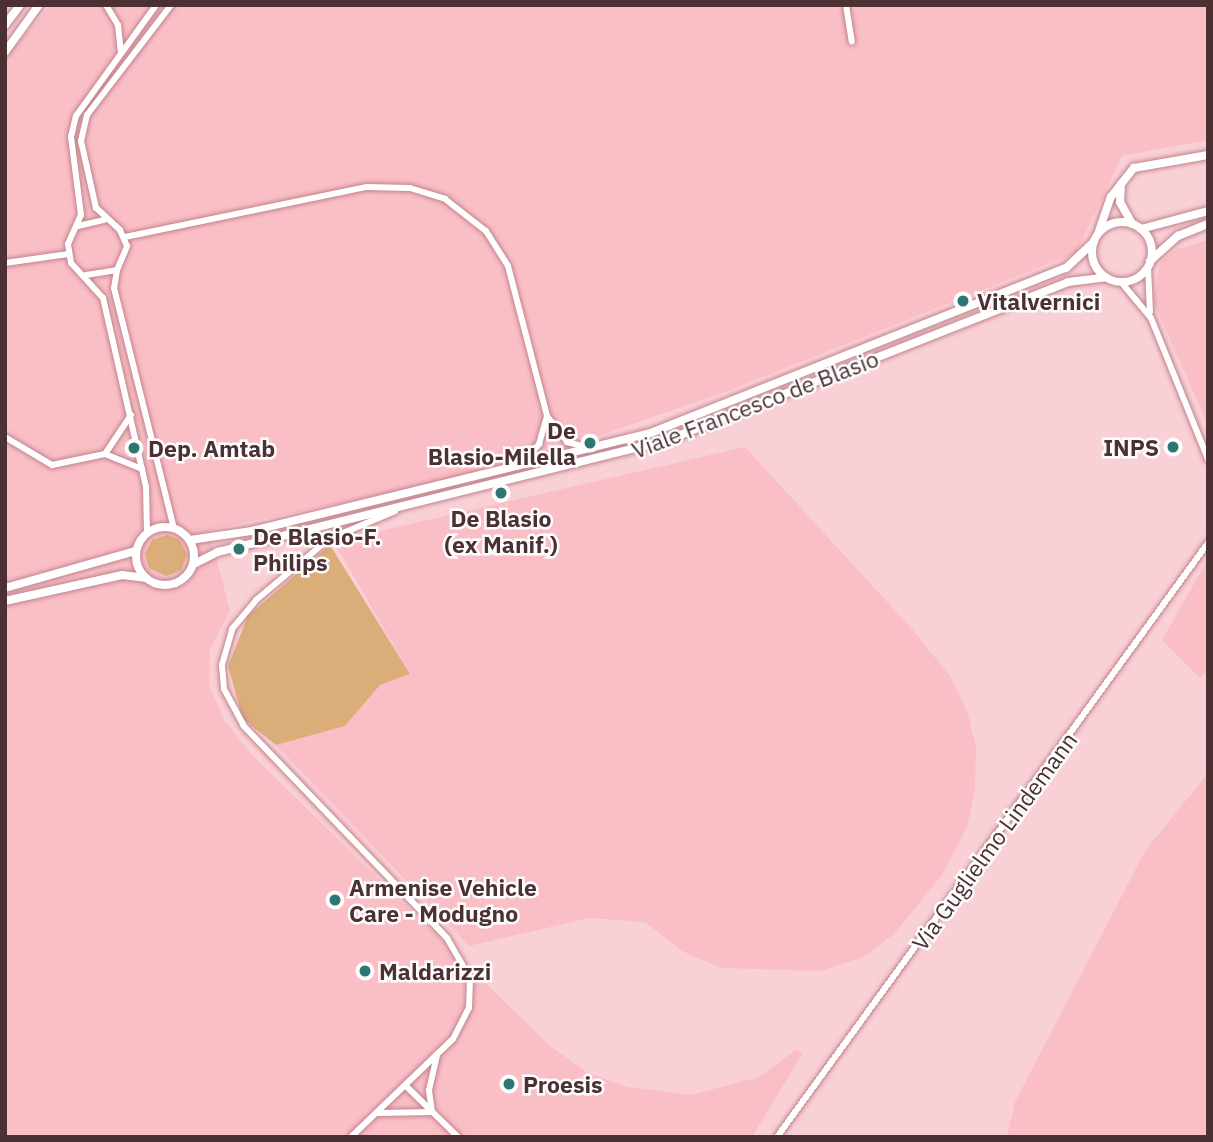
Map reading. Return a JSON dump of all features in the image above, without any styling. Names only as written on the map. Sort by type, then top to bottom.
[{"type":"street","points":[[5,25],[20,5]]},
{"type":"street","points":[[5,52],[39,5]]},
{"type":"street","points":[[106,5],[118,25],[121,52]]},
{"type":"street","points":[[68,254],[82,203],[73,127],[121,52],[156,5]]},
{"type":"street","points":[[5,601],[122,575],[145,578],[169,586],[194,564],[190,540],[174,528],[117,301],[117,270],[126,255],[125,237],[96,208],[81,141],[88,115],[171,5]]},
{"type":"street","points":[[845,5],[852,42]]},
{"type":"street","points":[[1208,155],[1134,169],[1122,179],[1093,243],[1093,262],[1105,277],[1121,282],[1151,318],[1208,459]]},
{"type":"street","points":[[1122,179],[1120,202],[1132,223],[1141,229],[1150,243],[1151,318]]},
{"type":"street","points":[[125,237],[367,187],[410,188],[445,199],[486,231],[508,266],[547,416],[567,442],[602,448]]},
{"type":"street","points":[[1141,229],[1208,211]]},
{"type":"street","points":[[76,228],[106,220]]},
{"type":"street","points":[[1098,234],[1112,223],[1132,223]]},
{"type":"street","points":[[1121,282],[1149,264],[1178,236],[1208,224]]},
{"type":"street","name":"Viale Francesco de Blasio","points":[[190,540],[514,470],[602,448],[721,407],[1066,268],[1093,243]]},
{"type":"street","points":[[5,263],[68,254]]},
{"type":"street","points":[[5,588],[136,551],[147,533],[142,469],[103,298],[68,254]]},
{"type":"street","points":[[85,275],[117,270]]},
{"type":"street","name":"Viale Francesco de Blasio","points":[[194,564],[218,552],[670,439],[1068,282],[1105,277]]},
{"type":"street","points":[[105,454],[131,415]]},
{"type":"street","points":[[514,470],[539,444],[547,416]]},
{"type":"street","points":[[5,437],[52,465],[105,454],[142,469]]},
{"type":"street","points":[[351,1137],[437,1055],[469,1008],[463,960],[255,739],[230,704],[222,665],[243,613],[303,558],[345,530],[408,506]]},
{"type":"street","points":[[147,533],[174,528]]},
{"type":"street","name":"Via Guglielmo Lindemann","points":[[777,1137],[1208,543]]},
{"type":"street","points":[[136,551],[145,578]]},
{"type":"street","points":[[432,1112],[429,1090],[437,1055]]},
{"type":"street","points":[[406,1086],[458,1137]]},
{"type":"street","points":[[377,1114],[432,1112]]},
{"type":"shaded area","points":[[51,5],[1208,5],[1208,140],[1122,156],[1076,253],[722,393],[497,471],[209,530],[230,611],[210,649],[209,686],[225,721],[254,757],[550,1046],[588,1073],[627,1087],[691,1095],[759,1077],[797,1049],[802,1054],[752,1137],[5,1137],[5,59]]},
{"type":"shaded area","points":[[1208,240],[1208,425],[1153,301],[1160,263],[1175,250]]},
{"type":"shaded area","points":[[745,447],[912,629],[950,676],[968,713],[976,748],[975,790],[967,827],[942,875],[894,934],[863,957],[820,971],[721,968],[682,951],[645,922],[589,918],[469,946],[276,745],[345,726],[380,685],[410,674],[338,549],[371,533]]},
{"type":"shaded area","points":[[167,535],[179,539],[187,554],[181,570],[166,576],[149,568],[145,554],[152,540]]},
{"type":"shaded area","points":[[330,545],[410,674],[380,685],[345,726],[276,745],[243,719],[228,666],[248,616]]},
{"type":"shaded area","points":[[1208,559],[1208,670],[1200,678],[1162,640]]},
{"type":"shaded area","points":[[1208,773],[1208,1137],[1007,1137],[1015,1102],[1145,851]]},
{"type":"place","name":"Vitalvernici","points":[[963,301]]},
{"type":"place","name":"De Blasio-Milella","points":[[590,443]]},
{"type":"place","name":"INPS","points":[[1173,447]]},
{"type":"place","name":"Dep. Amtab","points":[[134,448]]},
{"type":"place","name":"De Blasio (ex Manif.)","points":[[501,493]]},
{"type":"place","name":"De Blasio-F. Philips","points":[[239,549]]},
{"type":"place","name":"Armenise Vehicle Care - Modugno","points":[[335,900]]},
{"type":"place","name":"Maldarizzi","points":[[365,971]]},
{"type":"place","name":"Proesis","points":[[509,1084]]}]
